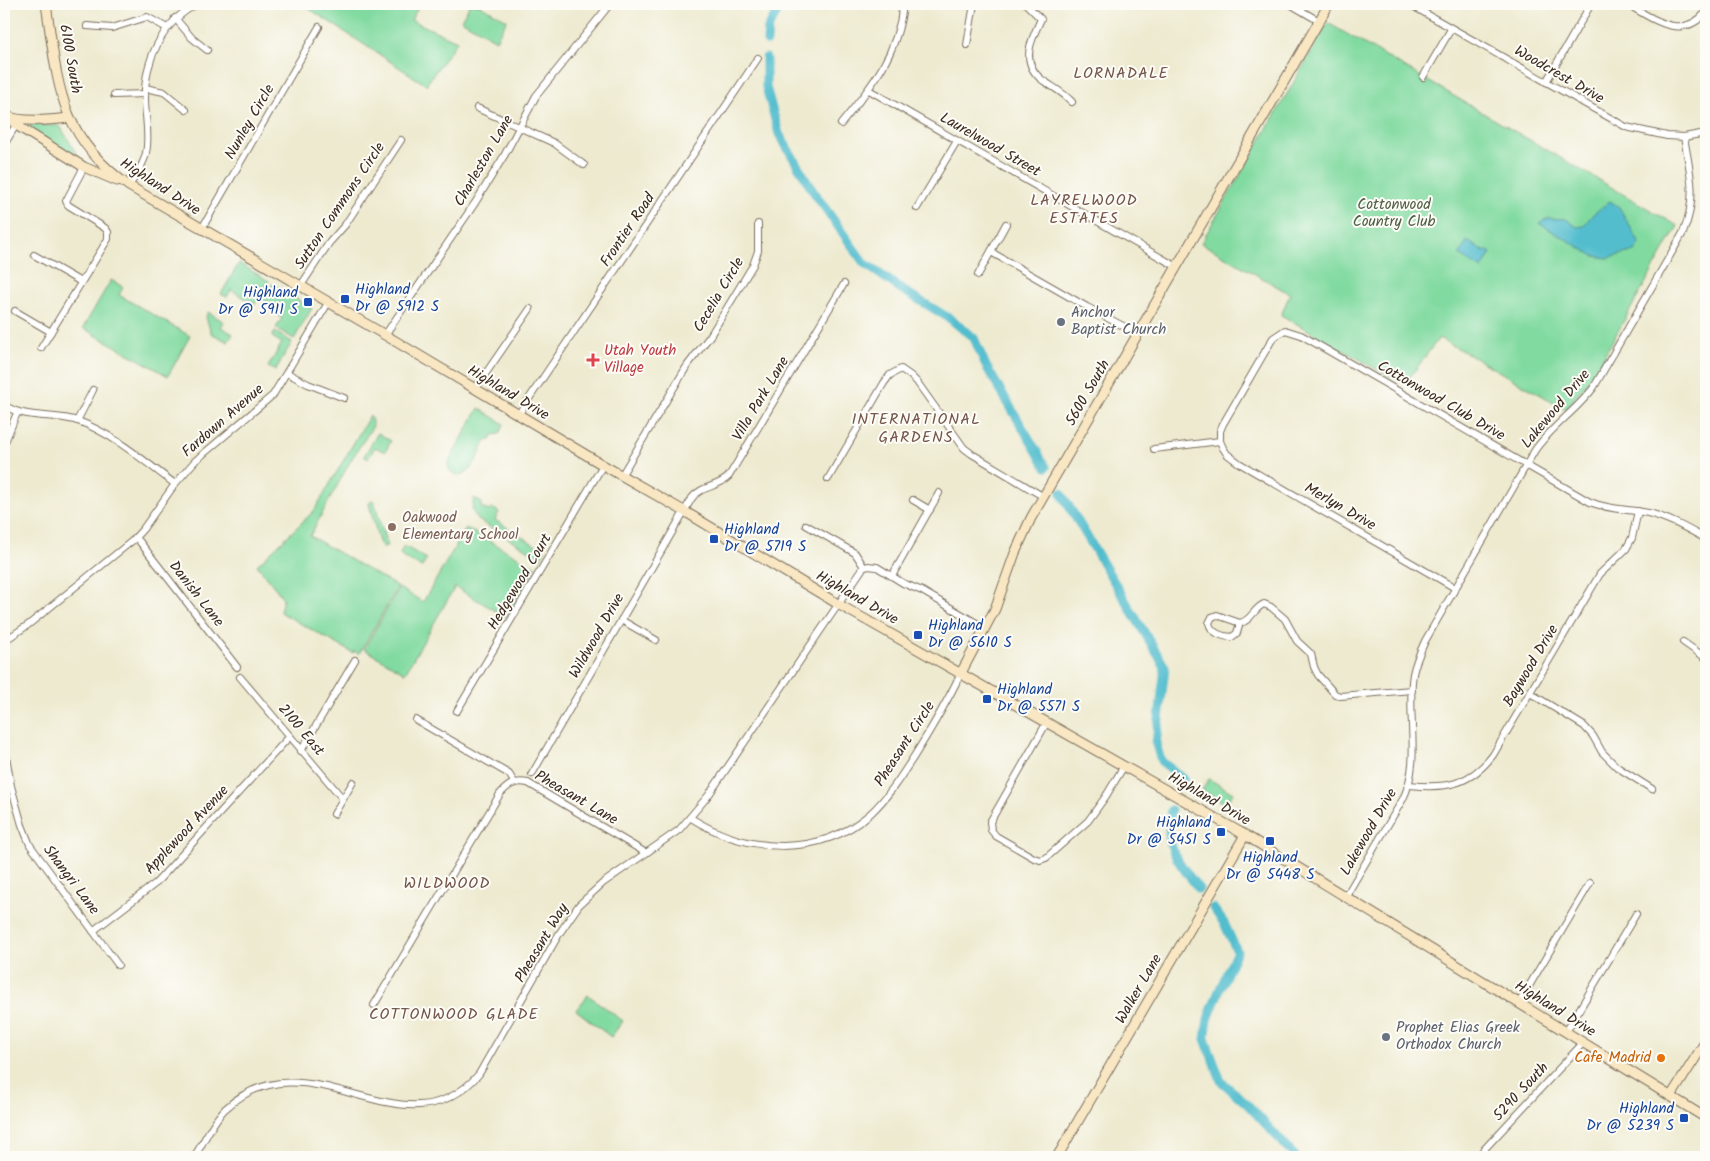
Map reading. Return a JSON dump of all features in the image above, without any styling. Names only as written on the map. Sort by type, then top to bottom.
[{"type":"main road","name":"6100 South","points":[[46,4],[61,90],[69,118]]},
{"type":"main road","name":"5600 South","points":[[961,673],[999,599],[1021,539],[1044,496],[1329,4]]},
{"type":"main road","points":[[10,119],[52,120],[69,118]]},
{"type":"main road","name":"Highland Drive","points":[[69,118],[93,156],[128,186],[385,335],[621,476],[684,511],[838,604],[1245,835],[1706,1118]]},
{"type":"main road","points":[[10,119],[84,167],[128,186]]},
{"type":"main road","name":"Walker Lane","points":[[1056,1157],[1245,835]]},
{"type":"main road","points":[[1671,1096],[1706,1041]]},
{"type":"street","points":[[128,186],[147,151],[145,91],[148,72],[154,54],[167,28],[175,18],[197,4]]},
{"type":"street","name":"Charleston Lane","points":[[385,335],[475,203],[500,163],[542,87],[610,4]]},
{"type":"street","points":[[841,124],[869,90],[884,66],[893,46],[902,15],[903,4]]},
{"type":"street","points":[[967,45],[974,4]]},
{"type":"street","points":[[1026,4],[1041,19],[1030,42],[1028,51],[1029,60],[1035,73],[1064,93],[1072,102]]},
{"type":"street","points":[[1290,4],[1319,21]]},
{"type":"street","name":"Woodcrest Drive","points":[[1409,4],[1626,127],[1651,134],[1684,137],[1706,133]]},
{"type":"street","points":[[1546,82],[1591,4]]},
{"type":"street","points":[[1627,4],[1669,26],[1680,27],[1691,24],[1698,21],[1706,12]]},
{"type":"street","points":[[87,26],[112,28],[147,17],[167,28]]},
{"type":"street","points":[[175,18],[192,38],[207,50]]},
{"type":"street","name":"Nunley Circle","points":[[201,230],[320,27]]},
{"type":"street","points":[[1423,77],[1451,29]]},
{"type":"street","name":"Frontier Road","points":[[518,415],[758,58]]},
{"type":"street","name":"Laurelwood Street","points":[[869,90],[1177,267]]},
{"type":"street","points":[[114,95],[145,91],[164,92],[186,110]]},
{"type":"street","points":[[477,108],[519,126],[561,148],[584,165]]},
{"type":"street","points":[[4,145],[10,119]]},
{"type":"street","name":"Lakewood Drive","points":[[1346,896],[1410,785],[1413,758],[1412,690],[1414,673],[1421,649],[1527,465],[1545,437],[1576,409],[1594,387],[1683,233],[1689,215],[1692,188],[1684,137]]},
{"type":"street","name":"Sutton Commons Circle","points":[[300,287],[328,243],[346,225],[401,140]]},
{"type":"street","points":[[917,208],[957,141]]},
{"type":"street","points":[[41,348],[108,239],[108,232],[105,228],[68,205],[66,201],[84,167]]},
{"type":"street","name":"Cecelia Circle","points":[[621,476],[687,366],[710,336],[753,264],[758,252],[758,224]]},
{"type":"street","points":[[978,275],[1006,224]]},
{"type":"street","points":[[991,252],[1087,308],[1138,334]]},
{"type":"street","points":[[34,255],[81,282]]},
{"type":"street","name":"Villa Park Lane","points":[[684,511],[697,491],[720,483],[729,476],[844,284]]},
{"type":"street","name":"Fardown Avenue","points":[[4,641],[32,621],[136,537],[195,461],[268,400],[288,373],[328,303]]},
{"type":"street","points":[[475,390],[530,309]]},
{"type":"street","points":[[15,311],[51,332]]},
{"type":"street","name":"Cottonwood Club Drive","points":[[1220,441],[1220,431],[1227,416],[1273,338],[1285,330],[1302,335],[1600,506],[1638,511],[1671,520],[1706,539]]},
{"type":"street","points":[[828,479],[884,383],[890,375],[901,369],[917,382],[964,448],[1044,496]]},
{"type":"street","points":[[288,373],[308,384],[344,398]]},
{"type":"street","points":[[78,421],[93,390]]},
{"type":"street","points":[[4,405],[17,412],[78,421],[110,437],[176,484]]},
{"type":"street","points":[[4,444],[17,412]]},
{"type":"street","points":[[1154,449],[1220,441]]},
{"type":"street","name":"Merlyn Drive","points":[[1220,441],[1226,454],[1232,459],[1455,588]]},
{"type":"street","name":"Hedgewood Court","points":[[457,711],[604,466]]},
{"type":"street","points":[[892,576],[939,493]]},
{"type":"street","points":[[913,500],[930,510]]},
{"type":"street","name":"Wildwood Drive","points":[[532,774],[684,511]]},
{"type":"street","name":"Baywood Drive","points":[[1410,785],[1444,786],[1474,775],[1484,767],[1493,755],[1600,574],[1626,549],[1632,538],[1638,511]]},
{"type":"street","points":[[806,524],[853,552],[864,567],[875,567],[922,591],[985,628]]},
{"type":"street","name":"Danish Lane","points":[[136,537],[237,667]]},
{"type":"street","name":"Pheasant Way","points":[[455,1102],[467,1091],[479,1074],[572,914],[594,890],[673,836],[691,818],[860,570],[864,567]]},
{"type":"street","points":[[1240,623],[1236,634],[1230,637],[1212,630],[1209,623],[1212,617],[1217,616],[1240,623],[1246,621],[1261,605],[1266,604],[1271,607],[1287,623],[1297,641],[1308,650],[1318,675],[1335,694],[1340,696],[1412,690]]},
{"type":"street","points":[[621,620],[656,640]]},
{"type":"street","points":[[1684,642],[1706,658]]},
{"type":"street","points":[[301,750],[354,660]]},
{"type":"street","name":"Pheasant Circle","points":[[691,818],[721,834],[764,846],[802,844],[820,840],[840,832],[865,818],[894,787],[944,707],[961,673]]},
{"type":"street","name":"2100 East","points":[[240,677],[343,800]]},
{"type":"street","points":[[1530,693],[1584,726],[1616,768],[1652,789]]},
{"type":"street","points":[[416,720],[509,774],[514,782]]},
{"type":"street","points":[[1047,722],[990,822],[994,835],[1031,857],[1040,860],[1046,858],[1083,826],[1106,796],[1124,766]]},
{"type":"street","name":"Applewood Avenue","points":[[93,931],[156,883],[290,736]]},
{"type":"street","name":"Shangri Lane","points":[[4,744],[22,825],[30,845],[118,965]]},
{"type":"street","points":[[334,814],[353,782]]},
{"type":"street","name":"Pheasant Lane","points":[[374,1005],[500,794],[514,782],[528,783],[646,853]]},
{"type":"street","points":[[1518,1003],[1590,883]]},
{"type":"street","points":[[1566,1032],[1636,914]]},
{"type":"street","name":"5290 South","points":[[1477,1157],[1583,1043]]},
{"type":"street","points":[[194,1157],[220,1115],[230,1105],[251,1093],[267,1088],[291,1086],[330,1096]]},
{"type":"green space","points":[[302,4],[420,4],[411,20],[457,41],[426,85]]},
{"type":"green space","points":[[470,4],[478,4],[507,20],[496,40],[461,20]]},
{"type":"green space","name":"Cottonwood Country Club","points":[[1328,23],[1678,226],[1593,375],[1566,409],[1439,338],[1404,385],[1281,315],[1290,294],[1201,243]]},
{"type":"green space","points":[[29,124],[60,126],[78,156],[28,128]]},
{"type":"green space","points":[[239,263],[269,281],[255,304],[231,290],[227,297],[221,294]]},
{"type":"green space","points":[[111,280],[123,287],[119,295],[190,336],[168,376],[83,328]]},
{"type":"green space","points":[[272,284],[312,308],[294,339],[276,328],[282,318],[273,313],[277,307],[263,299]]},
{"type":"green space","points":[[208,312],[224,322],[221,327],[233,334],[228,342],[211,333],[206,317]]},
{"type":"green space","points":[[275,332],[292,342],[275,371],[268,367],[282,343],[272,337]]},
{"type":"green space","points":[[479,408],[504,424],[499,434],[493,435],[489,441],[487,440],[469,470],[459,475],[453,473],[448,463]]},
{"type":"green space","points":[[370,415],[373,426],[351,460],[310,536],[398,587],[359,654],[354,651],[353,653],[280,612],[283,598],[257,565],[314,511]]},
{"type":"green space","points":[[378,433],[391,441],[385,452],[375,447],[368,459],[364,456]]},
{"type":"green space","points":[[474,498],[482,503],[481,507],[489,511],[492,508],[499,512],[495,520],[545,551],[541,558],[478,520],[472,510]]},
{"type":"green space","points":[[371,501],[374,501],[387,546],[383,547],[379,542],[369,504]]},
{"type":"green space","points":[[466,528],[536,567],[506,617],[455,587],[405,673],[364,649],[399,588],[423,602]]},
{"type":"green space","points":[[404,546],[427,559],[422,567],[402,557],[400,553]]},
{"type":"green space","points":[[1209,779],[1233,793],[1226,804],[1202,790]]},
{"type":"green space","points":[[588,995],[623,1021],[611,1037],[576,1010]]},
{"type":"water","points":[[1610,201],[1619,207],[1640,244],[1635,251],[1608,258],[1594,256],[1540,224],[1548,218],[1566,219],[1577,227],[1584,226],[1592,215]]},
{"type":"water","points":[[1467,241],[1491,253],[1482,269],[1459,255]]},
{"type":"waterway","points":[[767,41],[768,28],[782,4]]},
{"type":"waterway","points":[[766,58],[766,87],[779,134],[813,191],[864,263],[904,291],[949,318],[974,338],[986,366],[1046,467]]},
{"type":"waterway","points":[[1061,493],[1165,667],[1156,744],[1161,761],[1184,779]]},
{"type":"waterway","points":[[1171,810],[1169,823],[1171,844],[1178,861],[1199,889]]},
{"type":"waterway","points":[[1213,908],[1224,923],[1237,951],[1208,1019],[1205,1039],[1221,1081],[1248,1105],[1296,1157]]},
{"type":"place","name":"Highland Dr @ 5912 S","points":[[345,299]]},
{"type":"place","name":"Highland Dr @ 5911 S","points":[[308,302]]},
{"type":"place","name":"Anchor Baptist Church","points":[[1061,322]]},
{"type":"place","name":"Utah Youth Village","points":[[593,360]]},
{"type":"place","name":"Oakwood Elementary School","points":[[392,527]]},
{"type":"place","name":"Highland Dr @ 5719 S","points":[[714,539]]},
{"type":"place","name":"Highland Dr @ 5610 S","points":[[918,635]]},
{"type":"place","name":"Highland Dr @ 5571 S","points":[[987,699]]},
{"type":"place","name":"Highland Dr @ 5451 S","points":[[1221,832]]},
{"type":"place","name":"Highland Dr @ 5448 S","points":[[1270,841]]},
{"type":"place","name":"Prophet Elias Greek Orthodox Church","points":[[1386,1037]]},
{"type":"place","name":"Cafe Madrid","points":[[1661,1058]]},
{"type":"place","name":"Highland Dr @ 5239 S","points":[[1684,1118]]},
{"type":"district","name":"LORNADALE","points":[[1121,73]]},
{"type":"district","name":"LAYRELWOOD ESTATES","points":[[1084,209]]},
{"type":"district","name":"INTERNATIONAL GARDENS","points":[[916,428]]},
{"type":"district","name":"WILDWOOD","points":[[447,883]]},
{"type":"district","name":"COTTONWOOD GLADE","points":[[454,1014]]}]
